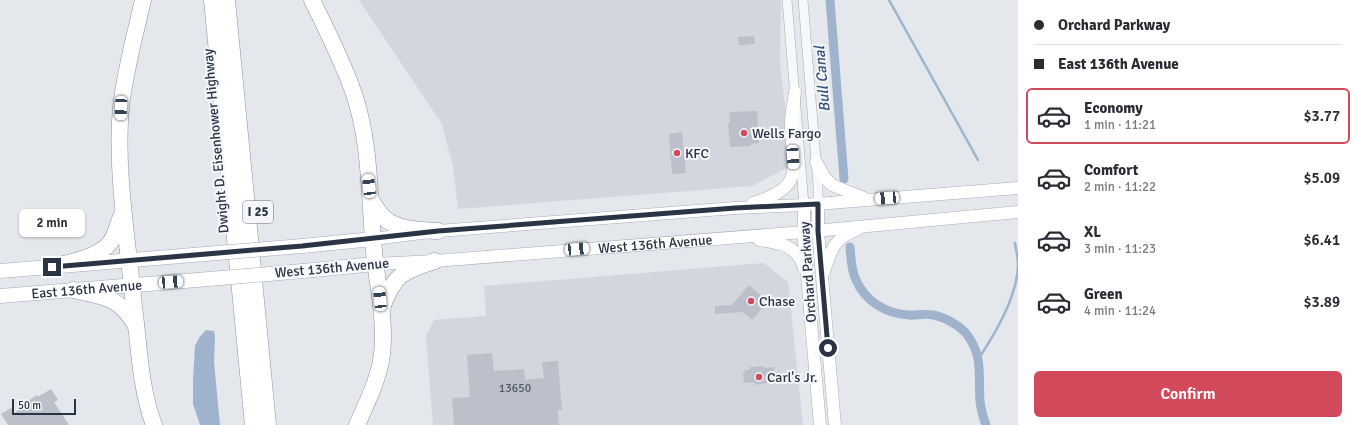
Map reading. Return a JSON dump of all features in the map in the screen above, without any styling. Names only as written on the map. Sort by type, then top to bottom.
[{"type":"highway","points":[[143,0],[121,108],[120,154],[124,208],[142,379],[148,412],[154,425]]},
{"type":"highway","name":"Dwight D. Eisenhower Highway","points":[[203,0],[243,425]]},
{"type":"highway","points":[[212,0],[253,425]]},
{"type":"highway","points":[[227,0],[268,425]]},
{"type":"highway","name":"I 25","points":[[237,0],[278,425]]},
{"type":"highway","points":[[312,0],[345,71],[354,95],[360,117],[371,200],[373,239],[383,339],[380,366],[371,394],[357,425]]},
{"type":"highway","points":[[371,200],[384,218],[393,223],[404,227],[438,231]]},
{"type":"highway","points":[[52,267],[96,254],[104,249],[112,239],[124,208]]},
{"type":"highway","points":[[381,311],[389,289],[402,274],[412,268],[435,261]]},
{"type":"highway","points":[[73,290],[100,296],[116,302],[125,309],[137,327]]},
{"type":"main road","points":[[735,208],[778,193],[787,186],[792,178],[794,169],[791,121],[795,92]]},
{"type":"main road","points":[[816,162],[826,179],[832,185],[871,200]]},
{"type":"main road","name":"West 136th Avenue","points":[[193,255],[302,246],[438,231],[1018,188]]},
{"type":"main road","name":"Orchard Parkway","points":[[818,204],[818,231],[835,425]]},
{"type":"main road","name":"Orchard Parkway","points":[[804,205],[804,232],[820,425]]},
{"type":"main road","name":"West 136th Avenue","points":[[197,280],[376,264],[435,261],[818,231],[1018,212]]},
{"type":"main road","points":[[823,279],[834,244],[851,231],[866,226]]},
{"type":"main road","points":[[738,237],[776,243],[791,248],[801,259],[808,279]]},
{"type":"main road","name":"East 136th Avenue","points":[[0,271],[193,255]]},
{"type":"main road","name":"East 136th Avenue","points":[[0,296],[197,280]]},
{"type":"street","name":"Orchard Parkway","points":[[788,0],[804,205]]},
{"type":"street","name":"Orchard Parkway","points":[[803,0],[818,204]]},
{"type":"shaded area","points":[[359,0],[781,0],[780,63],[792,165],[752,186],[458,209],[453,166],[442,124]]},
{"type":"shaded area","points":[[764,263],[788,282],[803,425],[433,425],[426,336],[434,320],[486,316],[484,286]]},
{"type":"water","points":[[206,330],[214,331],[215,336],[214,362],[220,425],[200,425],[193,404],[195,346],[199,338]]},
{"type":"building","points":[[754,36],[755,44],[739,45],[738,37]]},
{"type":"building","name":"Wells Fargo","points":[[757,111],[759,143],[751,144],[751,146],[730,147],[728,123],[730,123],[729,112]]},
{"type":"building","name":"KFC","points":[[682,132],[686,173],[672,174],[669,134]]},
{"type":"building","points":[[749,285],[768,302],[752,320],[743,312],[715,314],[715,306],[732,305]]},
{"type":"building","points":[[492,353],[494,371],[524,369],[525,380],[544,378],[542,362],[558,361],[562,410],[558,410],[559,425],[454,425],[452,398],[470,397],[467,355]]},
{"type":"building","name":"Carl's Jr.","points":[[764,366],[764,368],[774,367],[775,381],[756,385],[754,382],[744,383],[744,370],[750,370],[750,367]]},
{"type":"building","points":[[51,389],[58,400],[54,402],[69,425],[8,425],[1,414],[11,408],[14,413],[30,403],[28,401],[37,395],[38,397]]},
{"type":"waterway","name":"Bull Canal","points":[[830,0],[844,179]]},
{"type":"waterway","points":[[889,0],[978,160]]},
{"type":"waterway","points":[[979,358],[992,338],[1010,301],[1017,276],[1018,264],[1015,243]]},
{"type":"waterway","name":"Bull Canal","points":[[850,247],[854,276],[865,294],[877,305],[900,314],[930,314],[937,316],[946,319],[965,332],[978,357],[980,401],[986,425]]},
{"type":"place","name":"Wells Fargo","points":[[744,133]]},
{"type":"place","name":"KFC","points":[[677,153]]},
{"type":"place","name":"Chase","points":[[751,301]]},
{"type":"place","name":"Carl's Jr.","points":[[759,377]]},
{"type":"route","points":[[52,267],[302,246],[438,231],[735,208],[818,204],[818,231],[828,348]]}]
